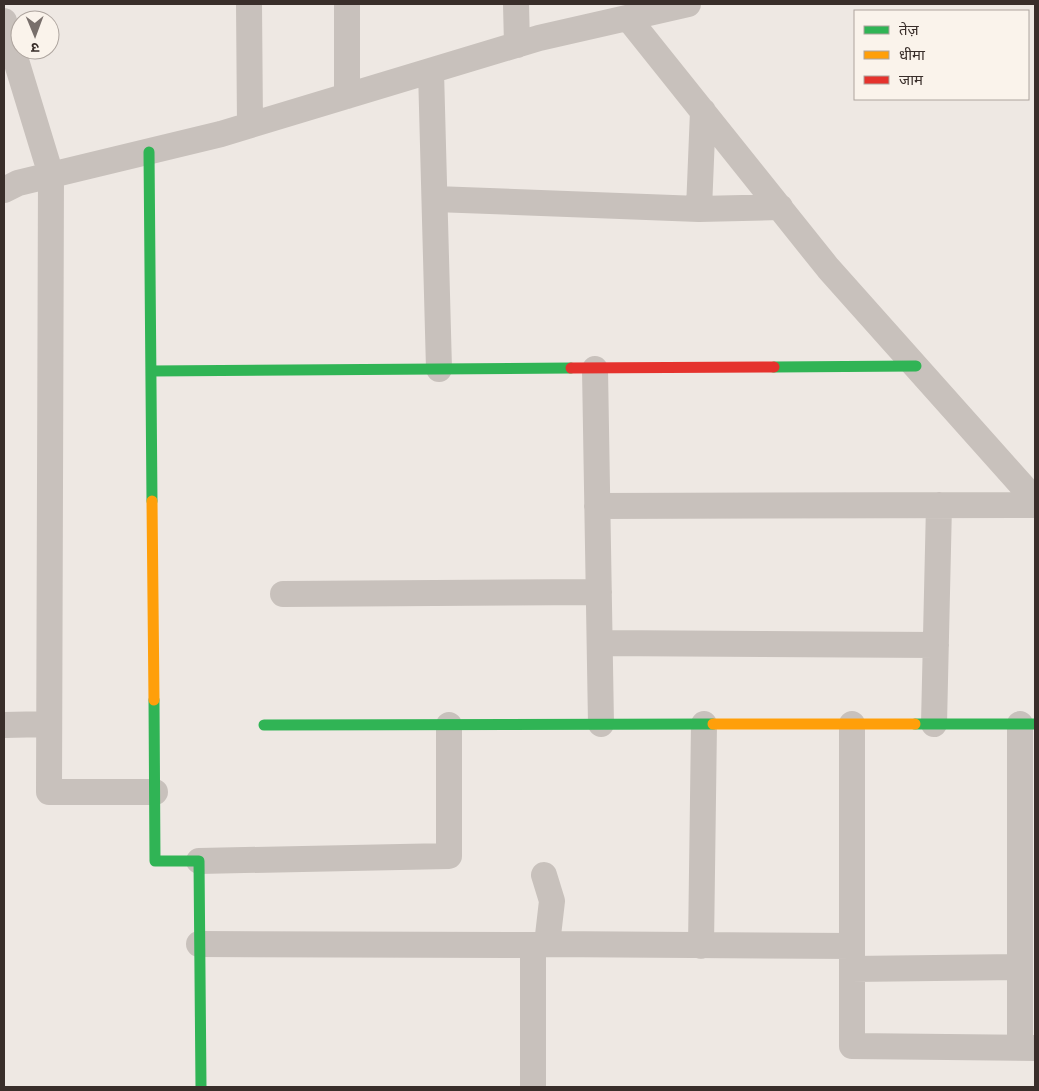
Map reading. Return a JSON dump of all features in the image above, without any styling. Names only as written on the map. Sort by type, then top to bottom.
[{"type":"street","points":[[249,4],[250,125]]},
{"type":"street","points":[[347,4],[347,96]]},
{"type":"street","points":[[516,4],[517,45]]},
{"type":"street","points":[[4,190],[18,183],[149,152],[250,125],[517,45],[676,5]]},
{"type":"street","points":[[628,18],[828,268],[1035,500]]},
{"type":"street","points":[[4,21],[51,175],[49,792],[155,792]]},
{"type":"street","points":[[431,71],[439,369]]},
{"type":"street","points":[[699,209],[702,111]]},
{"type":"street","points":[[149,152],[156,861],[449,856],[449,725]]},
{"type":"street","points":[[435,199],[699,209],[780,207]]},
{"type":"street","points":[[151,371],[916,366]]},
{"type":"street","points":[[595,368],[601,724]]},
{"type":"street","points":[[934,724],[939,505]]},
{"type":"street","points":[[598,506],[1035,505]]},
{"type":"street","points":[[283,594],[599,592]]},
{"type":"street","points":[[600,643],[936,646]]},
{"type":"street","points":[[4,725],[49,724]]},
{"type":"street","points":[[264,725],[601,724],[852,724],[934,724],[1028,724],[1020,967],[1028,1048],[852,1046],[852,724]]},
{"type":"street","points":[[701,946],[704,724]]},
{"type":"street","points":[[199,861],[200,1087]]},
{"type":"street","points":[[533,1087],[540,944],[552,900],[544,875]]},
{"type":"street","points":[[199,944],[701,946],[852,958],[1020,967]]},
{"type":"traffic: fast","points":[[149,152],[152,501]]},
{"type":"traffic: fast","points":[[774,367],[916,366]]},
{"type":"traffic: fast","points":[[151,371],[571,368]]},
{"type":"traffic: fast","points":[[154,700],[155,861],[199,861],[201,1087]]},
{"type":"traffic: fast","points":[[264,725],[713,724]]},
{"type":"traffic: fast","points":[[915,724],[1035,724]]},
{"type":"traffic: slow","points":[[152,501],[154,700]]},
{"type":"traffic: slow","points":[[713,724],[915,724]]},
{"type":"traffic: jam","points":[[571,368],[774,367]]}]
